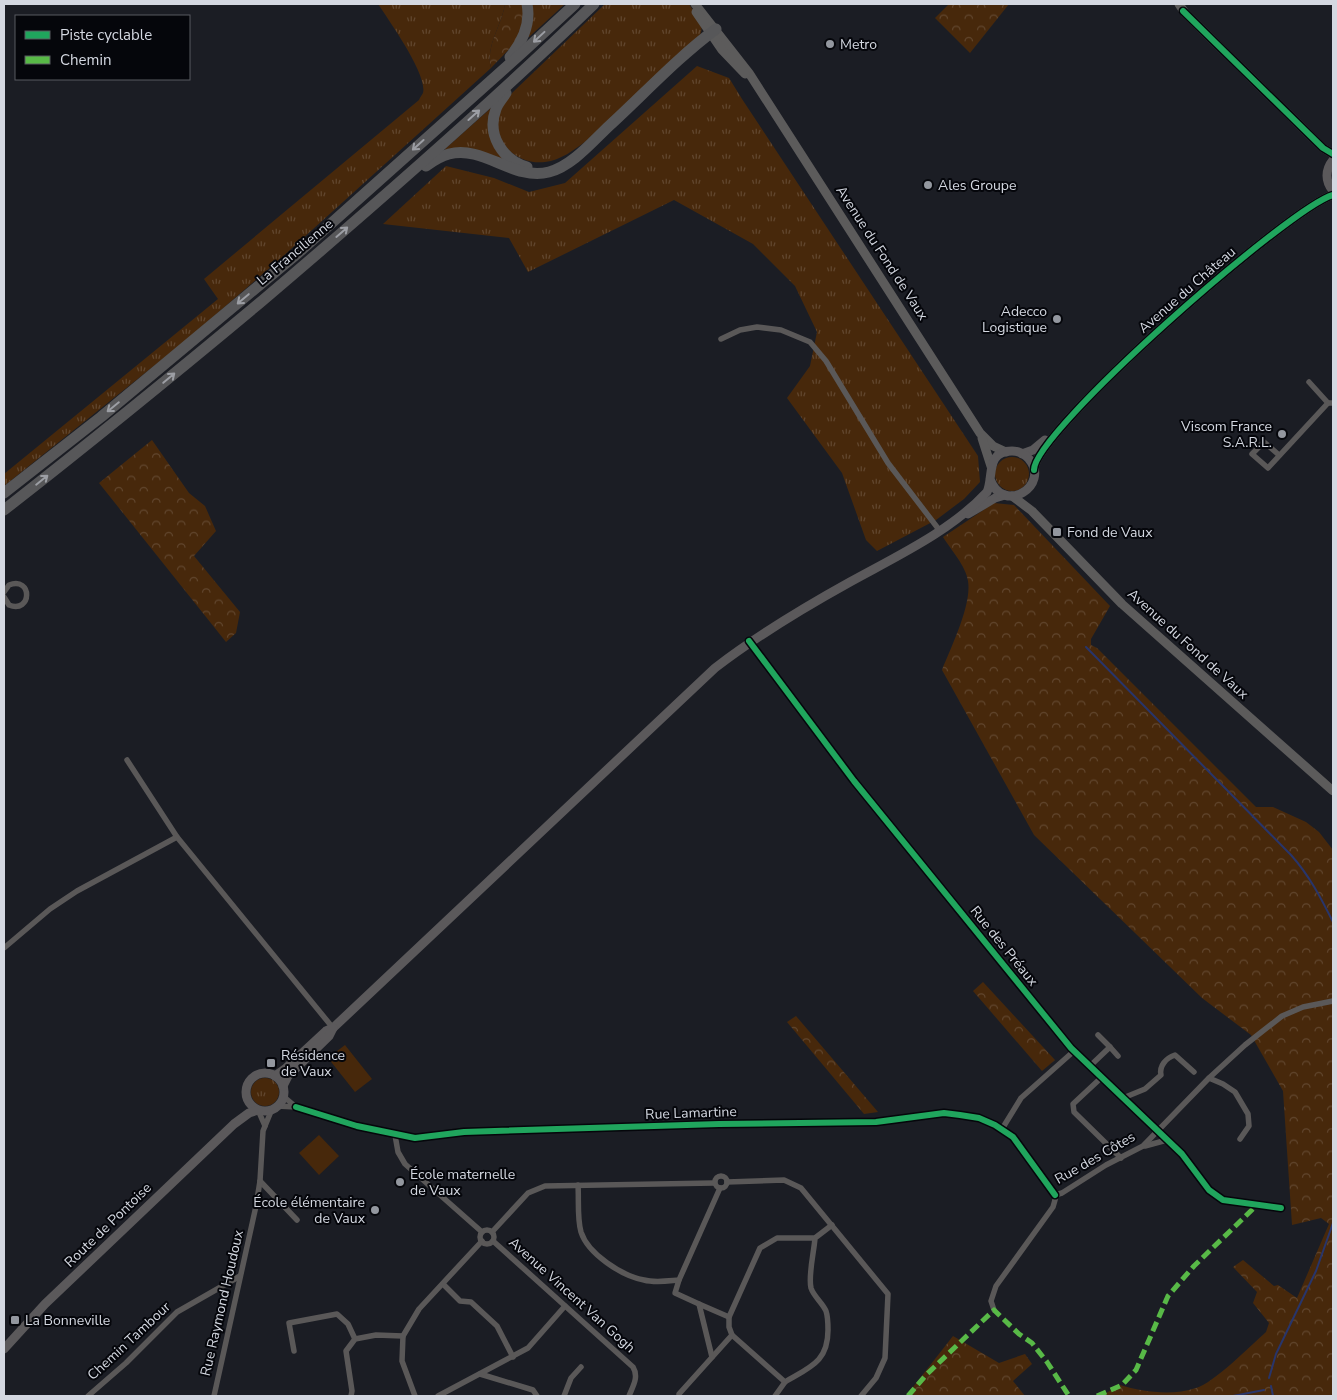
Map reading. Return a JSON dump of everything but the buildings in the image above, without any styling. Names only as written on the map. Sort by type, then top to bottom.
[{"type":"highway","points":[[496,75],[522,40],[528,21],[527,4]]},
{"type":"highway","name":"La Francilienne","points":[[4,493],[115,406],[268,278],[575,4]]},
{"type":"highway","name":"La Francilienne","points":[[4,510],[178,370],[399,183],[594,4]]},
{"type":"highway","points":[[399,183],[441,157],[456,152],[473,154],[519,171],[539,173],[556,169],[575,157],[712,31]]},
{"type":"highway","points":[[547,49],[500,102],[494,118],[495,136],[503,152],[519,164],[529,167],[550,166],[575,157]]},
{"type":"main road","name":"Avenue du Château","points":[[1320,201],[1331,187],[1327,174],[1332,162]]},
{"type":"main road","name":"Avenue du Château","points":[[1034,470],[1034,463],[1039,454],[1069,419],[1137,350],[1221,274],[1320,201],[1333,195]]},
{"type":"main road","name":"Avenue du Château","points":[[1022,454],[1035,448],[1069,419]]},
{"type":"main road","points":[[283,1086],[275,1076],[262,1073],[250,1079],[246,1089],[248,1101],[258,1110],[266,1111],[275,1108],[283,1096],[283,1086],[288,1076],[329,1036],[333,1028],[714,668],[749,641],[790,615],[909,550],[995,498],[1022,494],[1033,481],[1034,470],[1030,460],[1022,454],[1013,451],[998,456],[991,466],[989,487],[985,494],[943,529]]},
{"type":"main road","points":[[990,479],[996,489],[1009,496]]},
{"type":"main road","points":[[275,1076],[326,1031],[333,1028]]},
{"type":"main road","name":"Route de Pontoise","points":[[234,1124],[248,1101]]},
{"type":"main road","name":"Route de Pontoise","points":[[4,1349],[45,1304],[234,1124],[249,1113],[258,1110]]},
{"type":"street","name":"Avenue du Fond de Vaux","points":[[691,4],[712,31]]},
{"type":"street","name":"Avenue du Fond de Vaux","points":[[695,4],[729,59],[746,74],[758,89],[980,433],[992,446],[1006,452]]},
{"type":"street","points":[[1179,4],[1185,13],[1323,148],[1332,162]]},
{"type":"street","points":[[1323,148],[1333,154]]},
{"type":"street","points":[[721,339],[740,330],[757,327],[781,330],[810,342],[826,361],[888,463],[943,529]]},
{"type":"street","points":[[1279,455],[1264,442],[1252,454],[1268,468],[1331,403],[1309,382]]},
{"type":"street","name":"Avenue du Fond de Vaux","points":[[980,433],[991,466]]},
{"type":"street","name":"Avenue du Fond de Vaux","points":[[1027,490],[1026,499],[1032,510]]},
{"type":"street","name":"Avenue du Fond de Vaux","points":[[1009,496],[1032,510],[1122,604],[1333,791]]},
{"type":"street","points":[[4,592],[9,585],[16,583],[23,586],[27,593],[26,600],[19,606],[13,606],[4,601]]},
{"type":"street","name":"Rue des Préaux","points":[[749,641],[854,781],[1074,1051],[1182,1154],[1209,1190],[1223,1200],[1281,1208]]},
{"type":"street","points":[[127,760],[177,837],[333,1028]]},
{"type":"street","points":[[4,948],[50,909],[77,891],[177,837]]},
{"type":"street","name":"Rue des Côtes","points":[[994,1310],[991,1301],[996,1286],[1053,1207],[1055,1195],[1062,1193],[1106,1165],[1143,1146],[1209,1078],[1245,1045],[1282,1016],[1303,1007],[1333,1001]]},
{"type":"street","points":[[1098,1035],[1118,1056]]},
{"type":"street","points":[[1090,1066],[1110,1047]]},
{"type":"street","points":[[1002,1128],[1021,1098],[1074,1051]]},
{"type":"street","points":[[1123,1098],[1145,1088],[1160,1075],[1164,1062],[1175,1055],[1194,1072]]},
{"type":"street","points":[[1102,1077],[1073,1104],[1074,1112],[1122,1158]]},
{"type":"street","points":[[1209,1078],[1224,1084],[1235,1092],[1248,1114],[1249,1126],[1240,1140]]},
{"type":"street","name":"Rue Lamartine","points":[[283,1096],[296,1107]]},
{"type":"street","name":"Rue Lamartine","points":[[275,1108],[296,1107],[395,1135],[416,1138],[464,1132],[876,1122],[944,1113],[979,1118],[1002,1128],[1017,1142],[1055,1195]]},
{"type":"street","name":"Rue Raymond Houdoux","points":[[214,1396],[255,1212],[260,1181],[263,1131],[275,1108]]},
{"type":"street","points":[[258,1110],[265,1126]]},
{"type":"street","points":[[395,1135],[398,1152],[405,1164],[482,1232]]},
{"type":"street","points":[[1143,1146],[1167,1140]]},
{"type":"street","points":[[714,1183],[715,1179],[720,1176],[726,1178],[727,1182]]},
{"type":"street","points":[[727,1182],[784,1180],[801,1188],[888,1294],[885,1358],[876,1378],[861,1396]]},
{"type":"street","points":[[260,1181],[297,1220]]},
{"type":"street","points":[[727,1182],[724,1188],[720,1188],[675,1293],[729,1317]]},
{"type":"street","points":[[492,1232],[524,1197],[533,1190],[545,1186],[714,1183],[720,1188]]},
{"type":"street","points":[[578,1185],[579,1225],[590,1247],[616,1269],[642,1280],[651,1282],[679,1280]]},
{"type":"street","points":[[785,1382],[732,1335],[729,1327],[729,1317],[760,1248],[777,1238],[815,1238],[832,1225]]},
{"type":"street","points":[[482,1232],[488,1230],[492,1232]]},
{"type":"street","points":[[482,1232],[480,1238],[482,1241]]},
{"type":"street","points":[[482,1241],[488,1244],[493,1241],[494,1235],[492,1232]]},
{"type":"street","points":[[775,1396],[785,1382],[821,1359],[826,1347],[828,1318],[823,1305],[813,1294],[810,1283],[815,1238]]},
{"type":"street","points":[[413,1395],[402,1361],[403,1336],[419,1309],[482,1241]]},
{"type":"street","name":"Avenue Vincent Van Gogh","points":[[493,1241],[635,1370],[636,1377],[629,1396]]},
{"type":"street","name":"Chemin Tambour","points":[[88,1396],[126,1363],[177,1312],[240,1276]]},
{"type":"street","points":[[443,1284],[460,1301],[471,1302],[497,1326],[513,1357]]},
{"type":"street","points":[[699,1304],[712,1357]]},
{"type":"street","points":[[438,1396],[528,1348],[566,1306]]},
{"type":"street","points":[[294,1351],[289,1323],[337,1314],[348,1324],[355,1339]]},
{"type":"street","points":[[350,1396],[352,1391],[346,1351],[355,1339],[376,1334],[403,1336]]},
{"type":"street","points":[[679,1396],[732,1335]]},
{"type":"street","points":[[564,1396],[571,1378],[581,1367]]},
{"type":"street","points":[[480,1374],[534,1390],[537,1396]]},
{"type":"green space","points":[[378,4],[505,4],[490,52],[491,68],[280,259],[185,341],[4,486],[4,474],[218,299],[204,279],[419,100],[423,93],[423,85],[414,61]]},
{"type":"green space","points":[[505,4],[523,4],[525,21],[517,41],[491,68],[490,52]]},
{"type":"green space","points":[[531,4],[565,4],[527,37]]},
{"type":"green space","points":[[605,4],[689,4],[700,21],[702,30],[697,40],[586,141],[572,151],[562,157],[545,162],[528,161],[520,158],[506,147],[498,132],[497,119],[502,106],[513,92]]},
{"type":"green space","points":[[949,4],[1009,4],[970,53],[935,18]]},
{"type":"green space","points":[[697,66],[729,78],[978,456],[980,482],[964,499],[936,520],[877,551],[866,540],[842,473],[787,398],[810,366],[817,332],[795,286],[753,244],[674,200],[528,272],[509,238],[383,224],[446,166],[494,178],[529,192],[565,183]]},
{"type":"green space","points":[[491,108],[507,160],[445,150],[445,149]]},
{"type":"green space","points":[[152,440],[189,493],[205,506],[216,531],[194,556],[240,612],[236,633],[226,642],[99,483]]},
{"type":"green space","points":[[1012,457],[1019,458],[1024,462],[1028,467],[1028,481],[1024,486],[1019,490],[1012,491],[1005,490],[1000,486],[996,481],[995,474],[996,467],[1000,462],[1005,458]]},
{"type":"green space","points":[[994,503],[1014,505],[1110,606],[1091,639],[1091,645],[1097,648],[1256,807],[1273,807],[1306,822],[1319,832],[1333,850],[1333,1396],[1101,1396],[1120,1385],[1138,1390],[1177,1392],[1196,1388],[1212,1379],[1266,1332],[1269,1323],[1253,1303],[1257,1292],[1233,1267],[1243,1260],[1274,1286],[1278,1285],[1297,1298],[1329,1224],[1321,1218],[1292,1225],[1283,1091],[1251,1035],[1202,998],[1034,835],[942,670],[964,614],[968,591],[967,575],[943,537]]},
{"type":"green space","points":[[983,982],[1055,1060],[1042,1071],[973,991]]},
{"type":"green space","points":[[796,1016],[878,1112],[864,1114],[787,1022]]},
{"type":"green space","points":[[345,1045],[372,1079],[355,1092],[328,1058]]},
{"type":"green space","points":[[265,1078],[275,1082],[279,1092],[275,1102],[265,1106],[255,1102],[251,1092],[255,1082]]},
{"type":"green space","points":[[319,1135],[339,1156],[319,1175],[299,1153]]},
{"type":"green space","points":[[953,1336],[999,1363],[1025,1354],[1032,1364],[1013,1381],[1025,1396],[906,1396]]},
{"type":"waterway","points":[[1086,647],[1291,855],[1309,879],[1333,922]]},
{"type":"waterway","points":[[1269,1378],[1276,1354],[1316,1271],[1333,1223]]},
{"type":"waterway","points":[[1271,1386],[1273,1396]]},
{"type":"waterway","points":[[1233,1396],[1264,1390]]},
{"type":"marked path","points":[[1097,1396],[1122,1385],[1136,1370],[1168,1296],[1194,1266],[1257,1205]]},
{"type":"marked path","points":[[908,1396],[926,1375],[994,1310],[1019,1334],[1032,1343],[1069,1396]]},
{"type":"cycle path","points":[[1183,11],[1323,148],[1333,154]]},
{"type":"cycle path","points":[[1034,470],[1045,448],[1074,413],[1117,369],[1167,323],[1219,277],[1268,238],[1308,209],[1333,195]]},
{"type":"cycle path","points":[[749,641],[854,781],[1071,1048],[1182,1154],[1209,1190],[1223,1200],[1281,1208]]},
{"type":"cycle path","points":[[296,1107],[357,1126],[415,1138],[464,1132],[719,1124],[876,1122],[944,1113],[979,1118],[995,1125],[1013,1137],[1055,1195]]},
{"type":"place","name":"Metro","points":[[830,44]]},
{"type":"place","name":"Ales Groupe","points":[[928,185]]},
{"type":"place","name":"Adecco Logistique","points":[[1057,319]]},
{"type":"place","name":"Viscom France S.A.R.L.","points":[[1282,434]]},
{"type":"place","name":"Fond de Vaux","points":[[1057,532]]},
{"type":"place","name":"Résidence de Vaux","points":[[271,1063]]},
{"type":"place","name":"École maternelle de Vaux","points":[[400,1182]]},
{"type":"place","name":"École élémentaire de Vaux","points":[[375,1210]]},
{"type":"place","name":"La Bonneville","points":[[15,1320]]}]
